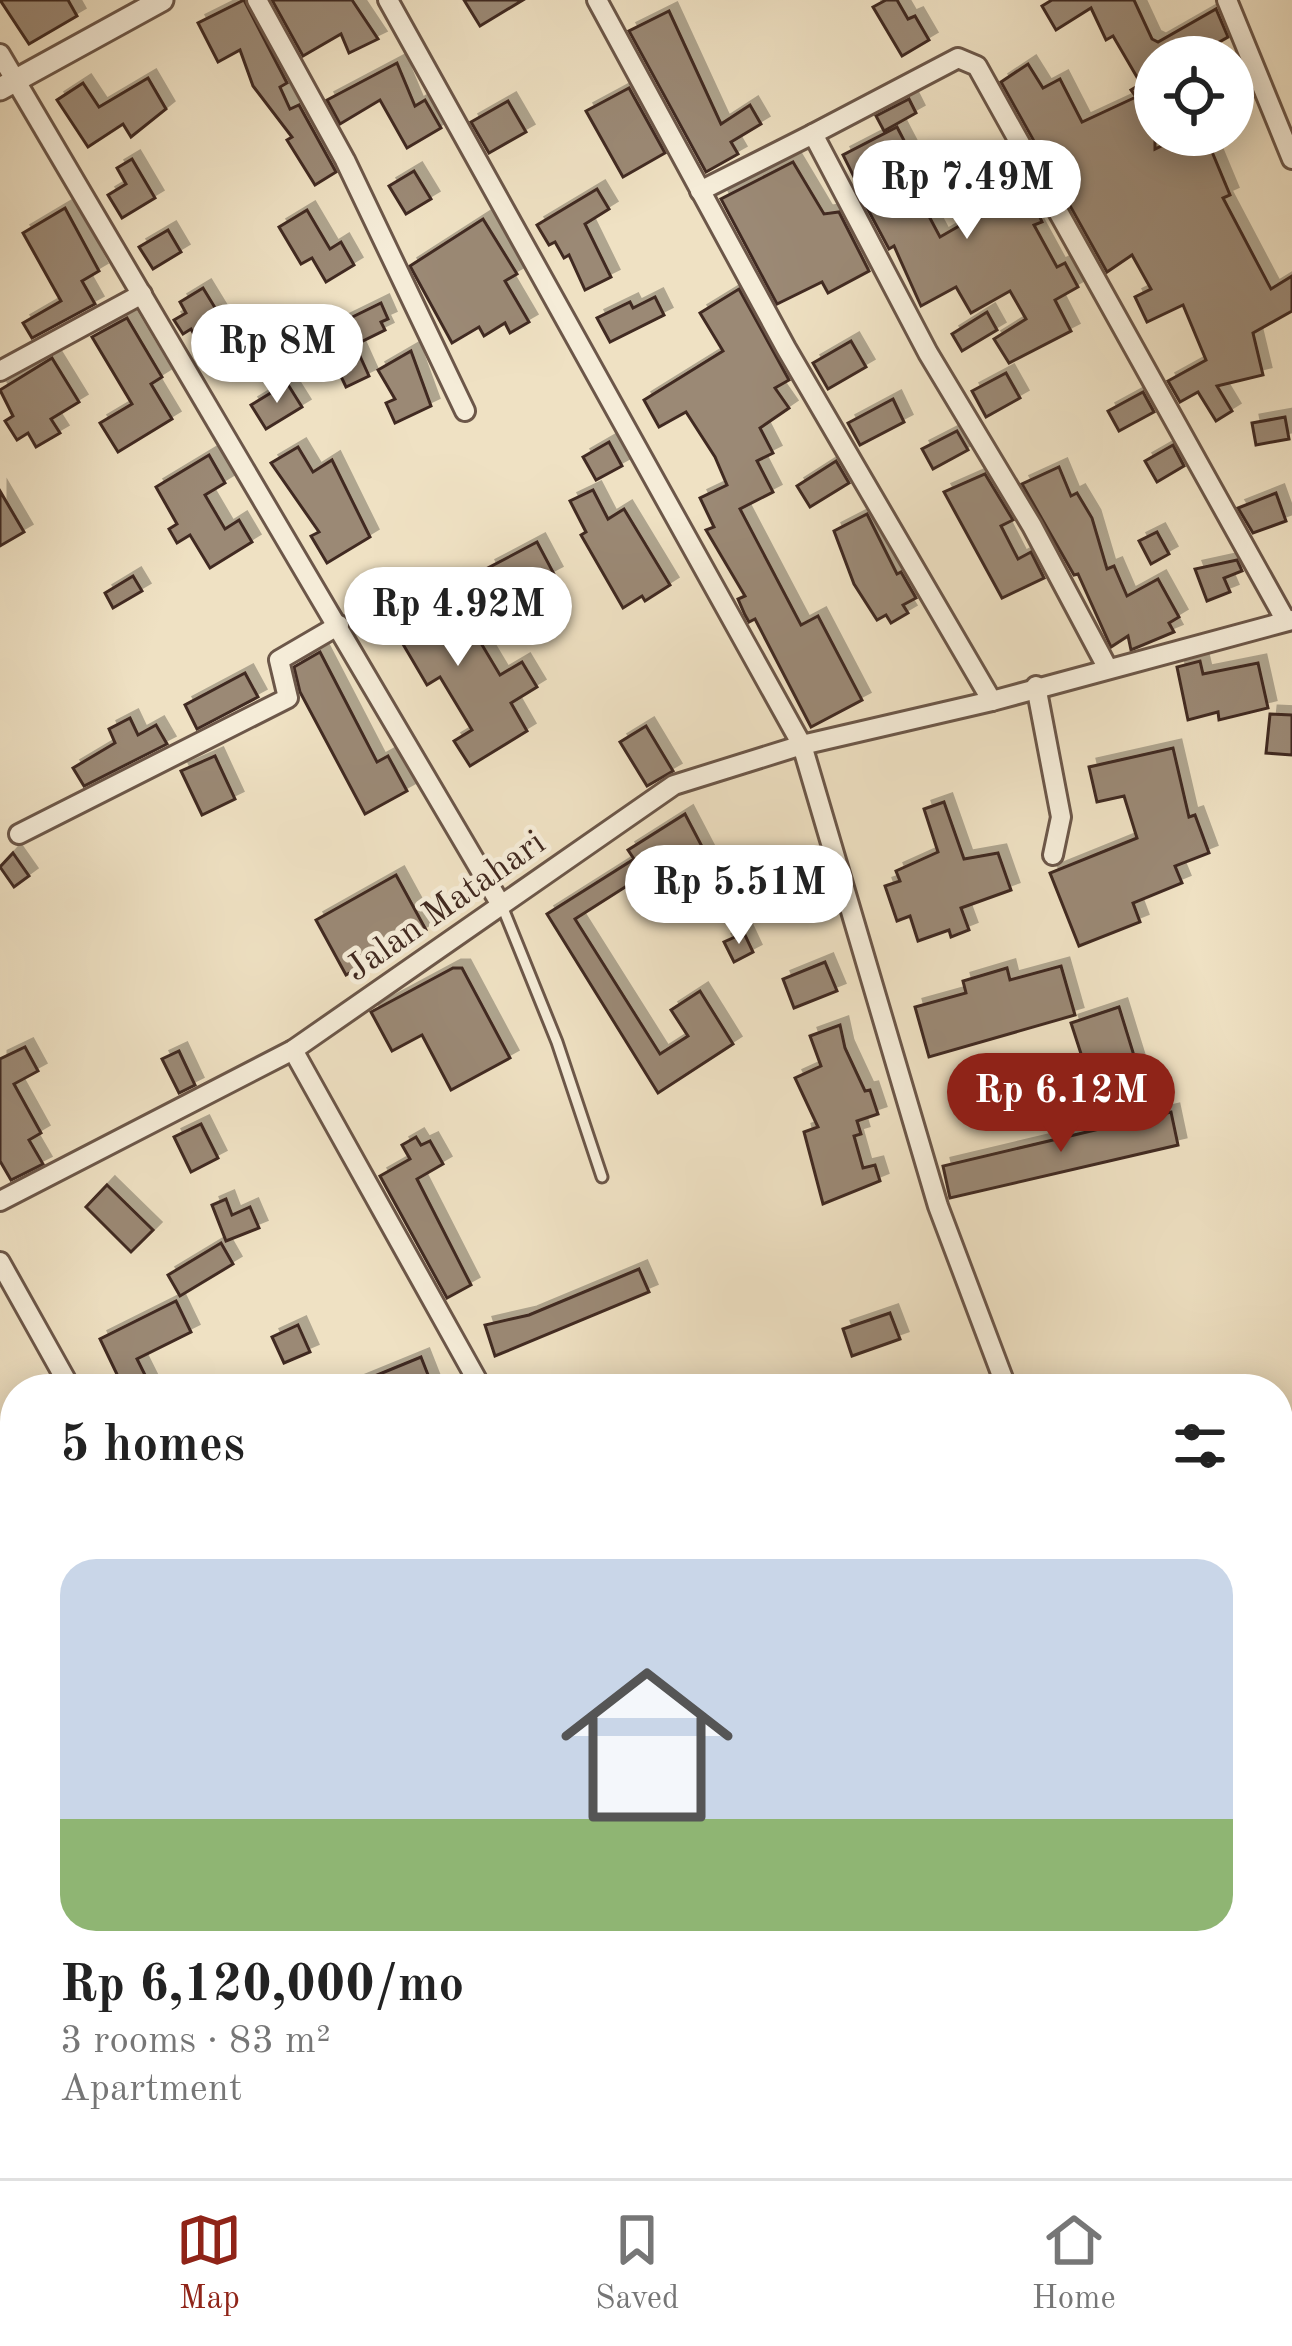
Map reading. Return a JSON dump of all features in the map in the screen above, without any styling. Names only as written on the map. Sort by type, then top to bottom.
[{"type":"street","points":[[8,84],[162,0]]},
{"type":"street","points":[[257,0],[345,160],[465,411]]},
{"type":"street","points":[[388,0],[802,745],[938,1206],[1001,1374]]},
{"type":"street","points":[[597,0],[700,191],[992,701]]},
{"type":"street","points":[[1227,0],[1292,159]]},
{"type":"street","points":[[0,54],[8,84],[142,294],[501,905]]},
{"type":"street","points":[[700,191],[958,58],[976,66],[1289,621]]},
{"type":"street","points":[[813,134],[928,353],[1032,526],[1107,667]]},
{"type":"street","points":[[0,371],[142,294]]},
{"type":"street","name":"Jalan Matahari","points":[[0,1202],[293,1050],[674,785],[802,745],[992,701],[1289,621]]},
{"type":"street","points":[[19,834],[288,698],[279,660],[339,626]]},
{"type":"street","points":[[1036,686],[1061,818],[1053,855]]},
{"type":"street","points":[[293,1050],[474,1374]]},
{"type":"street","points":[[0,1262],[63,1374]]},
{"type":"lane","points":[[501,905],[557,1042],[602,1177]]},
{"type":"building","points":[[0,0],[68,0],[77,16],[29,44]]},
{"type":"building","points":[[244,0],[287,83],[280,87],[290,109],[299,105],[336,172],[315,185],[287,140],[292,137],[253,86],[240,50],[218,62],[198,23]]},
{"type":"building","points":[[272,0],[352,0],[378,39],[349,53],[341,34],[303,56]]},
{"type":"building","points":[[464,0],[523,0],[480,26]]},
{"type":"building","points":[[897,0],[908,19],[915,16],[929,40],[902,56],[873,7]]},
{"type":"building","points":[[1052,0],[1134,0],[1151,36],[1134,36],[1134,72],[1113,36],[1106,40],[1091,8],[1056,30],[1042,6]]},
{"type":"building","points":[[1216,9],[1228,36],[1169,36]]},
{"type":"building","points":[[669,11],[721,124],[750,105],[761,124],[731,142],[738,154],[706,172],[629,31]]},
{"type":"building","points":[[397,63],[415,106],[425,100],[441,128],[407,148],[380,100],[340,124],[327,100]]},
{"type":"building","points":[[1028,64],[1043,88],[1060,79],[1082,122],[1134,98],[1134,156],[1214,156],[1230,195],[1223,198],[1271,289],[1292,276],[1292,311],[1253,333],[1263,375],[1217,386],[1232,411],[1216,421],[1198,392],[1180,402],[1168,381],[1206,360],[1183,305],[1147,322],[1135,297],[1151,289],[1132,255],[1107,272],[1001,82]]},
{"type":"building","points":[[148,78],[166,109],[131,137],[123,124],[88,147],[57,100],[83,83],[99,107]]},
{"type":"building","points":[[629,88],[665,153],[623,177],[586,111]]},
{"type":"building","points":[[909,99],[916,113],[884,131],[876,116]]},
{"type":"building","points":[[508,101],[526,132],[489,153],[471,122]]},
{"type":"building","points":[[897,127],[923,177],[943,167],[954,191],[923,205],[940,237],[985,211],[975,188],[1018,168],[1042,222],[1034,225],[1057,267],[1065,263],[1078,287],[1055,300],[1071,331],[1009,363],[994,339],[1026,319],[1010,291],[971,313],[956,287],[921,306],[894,246],[889,249],[866,206],[874,203],[843,155]]},
{"type":"building","points":[[132,159],[155,198],[122,218],[108,195],[126,184],[117,168]]},
{"type":"building","points":[[793,162],[824,214],[839,212],[869,271],[828,293],[822,282],[777,304],[721,199]]},
{"type":"building","points":[[414,171],[431,199],[406,214],[389,186]]},
{"type":"building","points":[[597,189],[609,209],[585,224],[611,277],[585,290],[569,255],[564,258],[555,242],[549,245],[537,225]]},
{"type":"building","points":[[65,208],[99,271],[82,281],[95,304],[32,338],[23,323],[61,301],[23,233]]},
{"type":"building","points":[[307,210],[330,249],[341,242],[354,265],[326,282],[312,258],[301,264],[279,227]]},
{"type":"building","points":[[483,219],[517,274],[505,281],[529,322],[510,333],[505,323],[484,336],[479,327],[452,343],[410,266]]},
{"type":"building","points":[[168,230],[181,252],[153,269],[139,247]]},
{"type":"building","points":[[203,288],[239,347],[221,358],[205,333],[196,338],[191,329],[183,334],[174,320],[186,313],[180,302]]},
{"type":"building","points":[[739,289],[789,380],[775,388],[789,408],[760,428],[773,453],[757,461],[773,492],[740,509],[801,625],[818,616],[862,700],[811,727],[755,619],[749,622],[745,615],[738,599],[745,596],[706,530],[714,527],[700,498],[727,485],[715,457],[686,412],[659,427],[644,400],[723,351],[700,313]]},
{"type":"building","points":[[655,297],[664,315],[610,342],[597,318],[630,302],[633,308]]},
{"type":"building","points":[[381,303],[388,319],[381,322],[385,330],[355,345],[369,376],[346,387],[336,366],[342,364],[326,330]]},
{"type":"building","points":[[987,312],[997,330],[962,351],[952,334]]},
{"type":"building","points":[[127,318],[162,377],[151,384],[172,419],[118,452],[100,423],[132,404],[92,337]]},
{"type":"building","points":[[851,341],[866,367],[828,389],[813,363]]},
{"type":"building","points":[[411,351],[431,406],[395,423],[386,403],[395,399],[378,370]]},
{"type":"building","points":[[52,358],[79,402],[51,419],[60,433],[36,447],[28,433],[17,440],[5,421],[13,416],[0,390]]},
{"type":"building","points":[[1006,373],[1020,398],[986,417],[972,391]]},
{"type":"building","points":[[287,383],[302,407],[266,429],[251,405]]},
{"type":"building","points":[[1143,392],[1154,412],[1119,431],[1108,411]]},
{"type":"building","points":[[893,399],[904,422],[860,445],[848,423]]},
{"type":"building","points":[[1285,417],[1289,439],[1256,445],[1252,423]]},
{"type":"building","points":[[957,431],[968,450],[933,469],[922,449]]},
{"type":"building","points":[[609,442],[622,466],[596,480],[583,457]]},
{"type":"building","points":[[1173,445],[1184,466],[1157,482],[1145,461]]},
{"type":"building","points":[[298,447],[313,472],[332,460],[370,537],[327,563],[311,536],[319,532],[271,463]]},
{"type":"building","points":[[209,455],[225,483],[205,495],[225,529],[239,520],[252,542],[210,568],[190,535],[177,543],[169,529],[177,524],[156,487]]},
{"type":"building","points":[[836,461],[849,483],[810,507],[797,486]]},
{"type":"building","points":[[1059,467],[1071,496],[1077,493],[1092,518],[1107,569],[1114,566],[1127,596],[1158,579],[1179,617],[1169,623],[1174,632],[1131,650],[1128,636],[1111,647],[1078,574],[1074,575],[1022,484]]},
{"type":"building","points":[[985,474],[1013,520],[1001,526],[1018,559],[1031,552],[1044,578],[1002,598],[944,492]]},
{"type":"building","points":[[593,490],[608,519],[624,509],[670,585],[645,601],[642,596],[623,608],[581,535],[586,532],[570,501]]},
{"type":"building","points":[[0,491],[24,532],[0,546]]},
{"type":"building","points":[[1276,493],[1286,521],[1253,533],[1238,508]]},
{"type":"building","points":[[867,514],[897,574],[901,572],[916,598],[903,605],[908,613],[891,623],[886,615],[877,620],[854,584],[834,531]]},
{"type":"building","points":[[1157,532],[1169,554],[1151,564],[1139,541]]},
{"type":"building","points":[[537,542],[554,574],[504,600],[488,568]]},
{"type":"building","points":[[1237,560],[1242,571],[1224,578],[1230,592],[1207,601],[1195,569]]},
{"type":"building","points":[[133,576],[142,591],[113,608],[105,593]]},
{"type":"building","points":[[426,579],[457,631],[469,623],[500,675],[522,662],[537,687],[511,703],[527,731],[470,766],[454,741],[472,730],[440,677],[427,685],[397,634],[387,640],[370,613]]},
{"type":"building","points":[[320,652],[377,762],[388,756],[407,791],[365,814],[300,692],[294,667]]},
{"type":"building","points":[[1200,661],[1203,674],[1258,663],[1268,708],[1219,720],[1218,712],[1188,720],[1177,667]]},
{"type":"building","points":[[245,673],[258,697],[197,729],[185,705]]},
{"type":"building","points":[[1270,714],[1292,715],[1292,755],[1266,753]]},
{"type":"building","points":[[130,718],[138,735],[156,725],[167,744],[84,786],[73,768],[115,743],[109,729]]},
{"type":"building","points":[[646,726],[673,771],[647,786],[620,742]]},
{"type":"building","points":[[1173,748],[1189,817],[1195,815],[1209,853],[1175,866],[1182,883],[1133,903],[1140,922],[1079,946],[1050,873],[1137,838],[1124,796],[1097,802],[1089,767]]},
{"type":"building","points":[[215,756],[235,799],[202,815],[181,771]]},
{"type":"building","points":[[944,802],[964,859],[998,853],[1011,890],[961,908],[969,930],[951,937],[949,930],[918,941],[910,916],[897,921],[885,886],[900,881],[896,871],[938,852],[924,809]]},
{"type":"building","points":[[685,814],[707,856],[669,875],[673,881],[655,892],[644,875],[575,919],[660,1054],[688,1036],[671,1010],[700,991],[733,1044],[658,1093],[547,914],[634,859],[628,850]]},
{"type":"building","points":[[13,853],[29,876],[14,887],[0,867]]},
{"type":"building","points":[[396,875],[426,930],[346,975],[316,920]]},
{"type":"building","points":[[801,875],[811,900],[765,919],[755,894]]},
{"type":"building","points":[[744,933],[753,952],[734,962],[724,942]]},
{"type":"building","points":[[825,962],[837,991],[794,1008],[783,979]]},
{"type":"building","points":[[1061,966],[1075,1015],[929,1057],[915,1007],[966,993],[963,981],[1007,968],[1010,980]]},
{"type":"building","points":[[453,968],[462,968],[510,1058],[451,1090],[422,1035],[392,1051],[371,1012]]},
{"type":"building","points":[[1119,1007],[1144,1088],[1097,1103],[1071,1023]]},
{"type":"building","points":[[840,1025],[845,1048],[878,1114],[857,1121],[861,1134],[854,1136],[863,1168],[875,1165],[880,1181],[823,1204],[804,1132],[818,1127],[795,1078],[821,1066],[810,1036]]},
{"type":"building","points":[[25,1047],[38,1071],[14,1084],[41,1133],[29,1140],[43,1164],[11,1180],[0,1161],[0,1059]]},
{"type":"building","points":[[179,1051],[195,1085],[179,1093],[162,1059]]},
{"type":"building","points":[[1171,1112],[1178,1145],[950,1198],[943,1166]]},
{"type":"building","points":[[201,1124],[218,1158],[191,1172],[174,1137]]},
{"type":"building","points":[[416,1137],[421,1145],[430,1141],[443,1164],[417,1179],[471,1285],[447,1298],[380,1176],[410,1159],[402,1145]]},
{"type":"building","points":[[107,1185],[153,1230],[131,1252],[86,1207]]},
{"type":"building","points":[[226,1199],[232,1215],[250,1207],[259,1228],[226,1241],[212,1205]]},
{"type":"building","points":[[221,1243],[233,1264],[180,1296],[168,1275]]},
{"type":"building","points":[[639,1269],[649,1292],[495,1356],[485,1325],[529,1315]]},
{"type":"building","points":[[176,1301],[191,1332],[137,1359],[144,1374],[117,1374],[100,1339]]},
{"type":"building","points":[[890,1313],[900,1339],[852,1356],[843,1329]]},
{"type":"building","points":[[298,1325],[310,1352],[284,1363],[272,1337]]},
{"type":"building","points":[[421,1357],[428,1374],[380,1374]]}]
